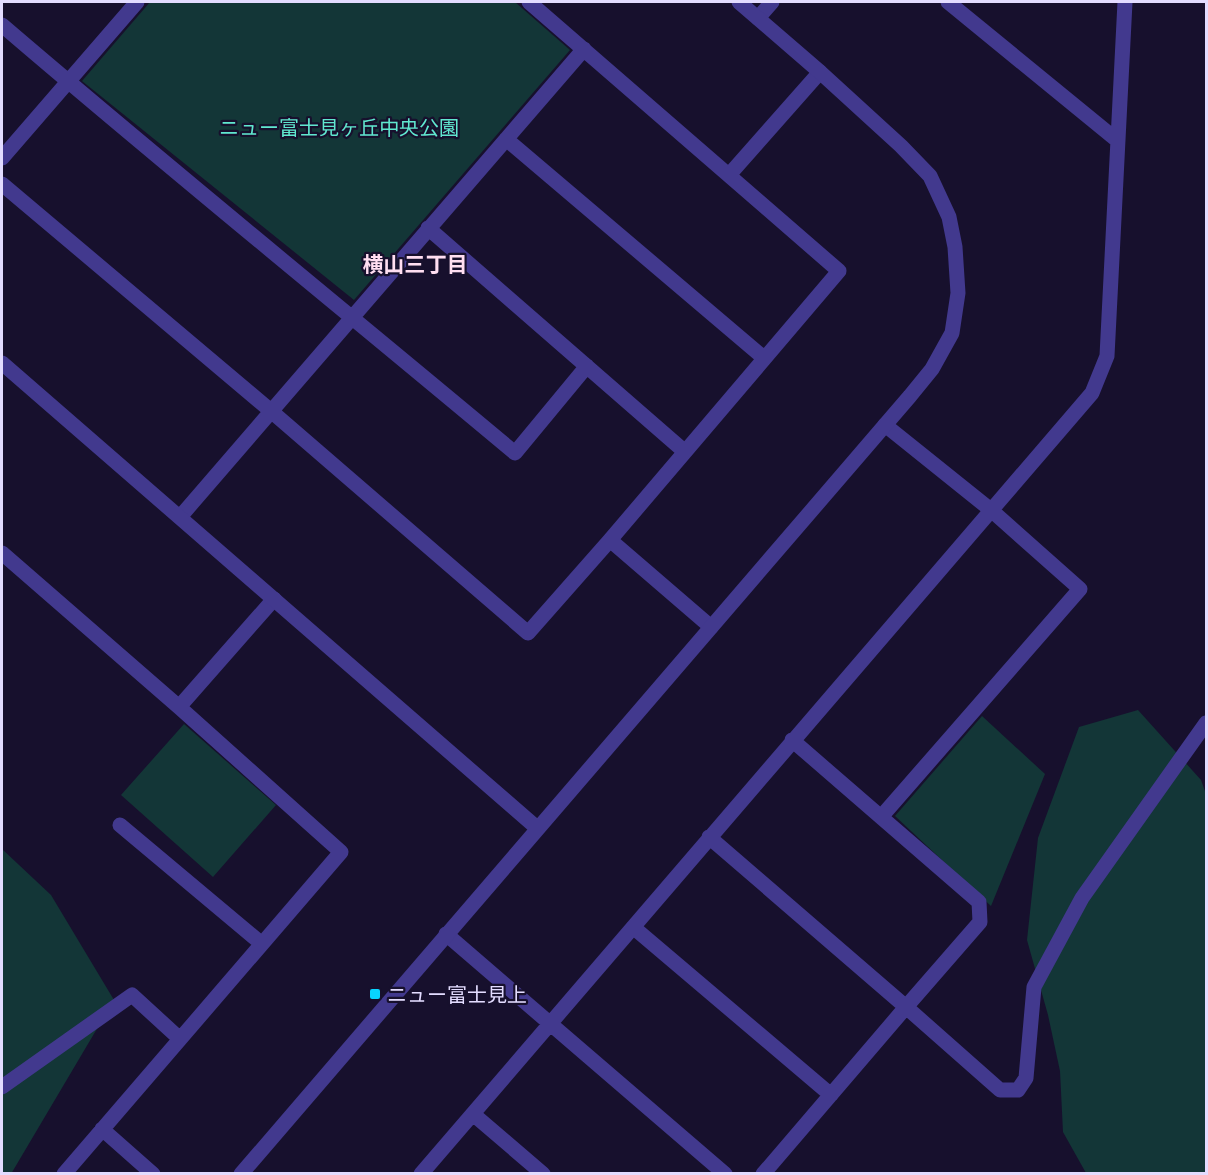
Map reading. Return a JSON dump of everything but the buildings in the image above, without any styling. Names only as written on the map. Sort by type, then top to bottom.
[{"type":"street","points":[[2,158],[137,2]]},
{"type":"street","points":[[2,184],[271,411],[528,633],[839,271],[529,2]]},
{"type":"street","points":[[241,1173],[885,425],[932,369],[952,333],[958,293],[953,237],[949,217],[930,176],[902,146],[739,2]]},
{"type":"street","points":[[758,18],[772,2]]},
{"type":"street","points":[[948,2],[1118,141]]},
{"type":"street","points":[[421,1173],[1092,393],[1107,356],[1125,2]]},
{"type":"street","points":[[2,25],[515,453],[587,366]]},
{"type":"street","points":[[180,517],[584,49]]},
{"type":"street","points":[[729,175],[820,72]]},
{"type":"street","points":[[506,139],[764,358]]},
{"type":"street","points":[[428,228],[684,451]]},
{"type":"street","points":[[2,363],[537,828]]},
{"type":"street","points":[[880,817],[1080,589],[991,510],[885,425]]},
{"type":"street","points":[[610,540],[711,627]]},
{"type":"street","points":[[2,554],[179,707],[341,852],[64,1173]]},
{"type":"street","points":[[179,707],[274,599]]},
{"type":"street","points":[[709,837],[1000,1090],[1018,1090],[1026,1078],[1034,987],[1082,898],[1206,723]]},
{"type":"street","points":[[763,1173],[980,922],[979,902],[792,740]]},
{"type":"street","points":[[120,825],[262,944]]},
{"type":"street","points":[[633,927],[831,1095]]},
{"type":"street","points":[[446,934],[725,1173]]},
{"type":"street","points":[[2,1087],[132,995],[180,1039]]},
{"type":"street","points":[[472,1114],[543,1173]]},
{"type":"street","points":[[102,1129],[153,1173]]},
{"type":"green space","name":"ニュー富士見ヶ丘中央公園","points":[[150,2],[515,2],[570,50],[354,300],[82,81]]},
{"type":"green space","points":[[1138,710],[1201,780],[1206,794],[1206,1173],[1086,1173],[1063,1132],[1060,1071],[1048,1015],[1027,940],[1038,838],[1079,727]]},
{"type":"green space","points":[[982,716],[1045,774],[991,906],[895,816]]},
{"type":"green space","points":[[184,724],[276,805],[213,877],[121,795]]},
{"type":"green space","points":[[2,849],[51,895],[114,1000],[11,1174],[2,1173]]},
{"type":"place","name":"ニュー富士見上","points":[[375,994]]},
{"type":"district","name":"横山三丁目","points":[[415,264]]}]
